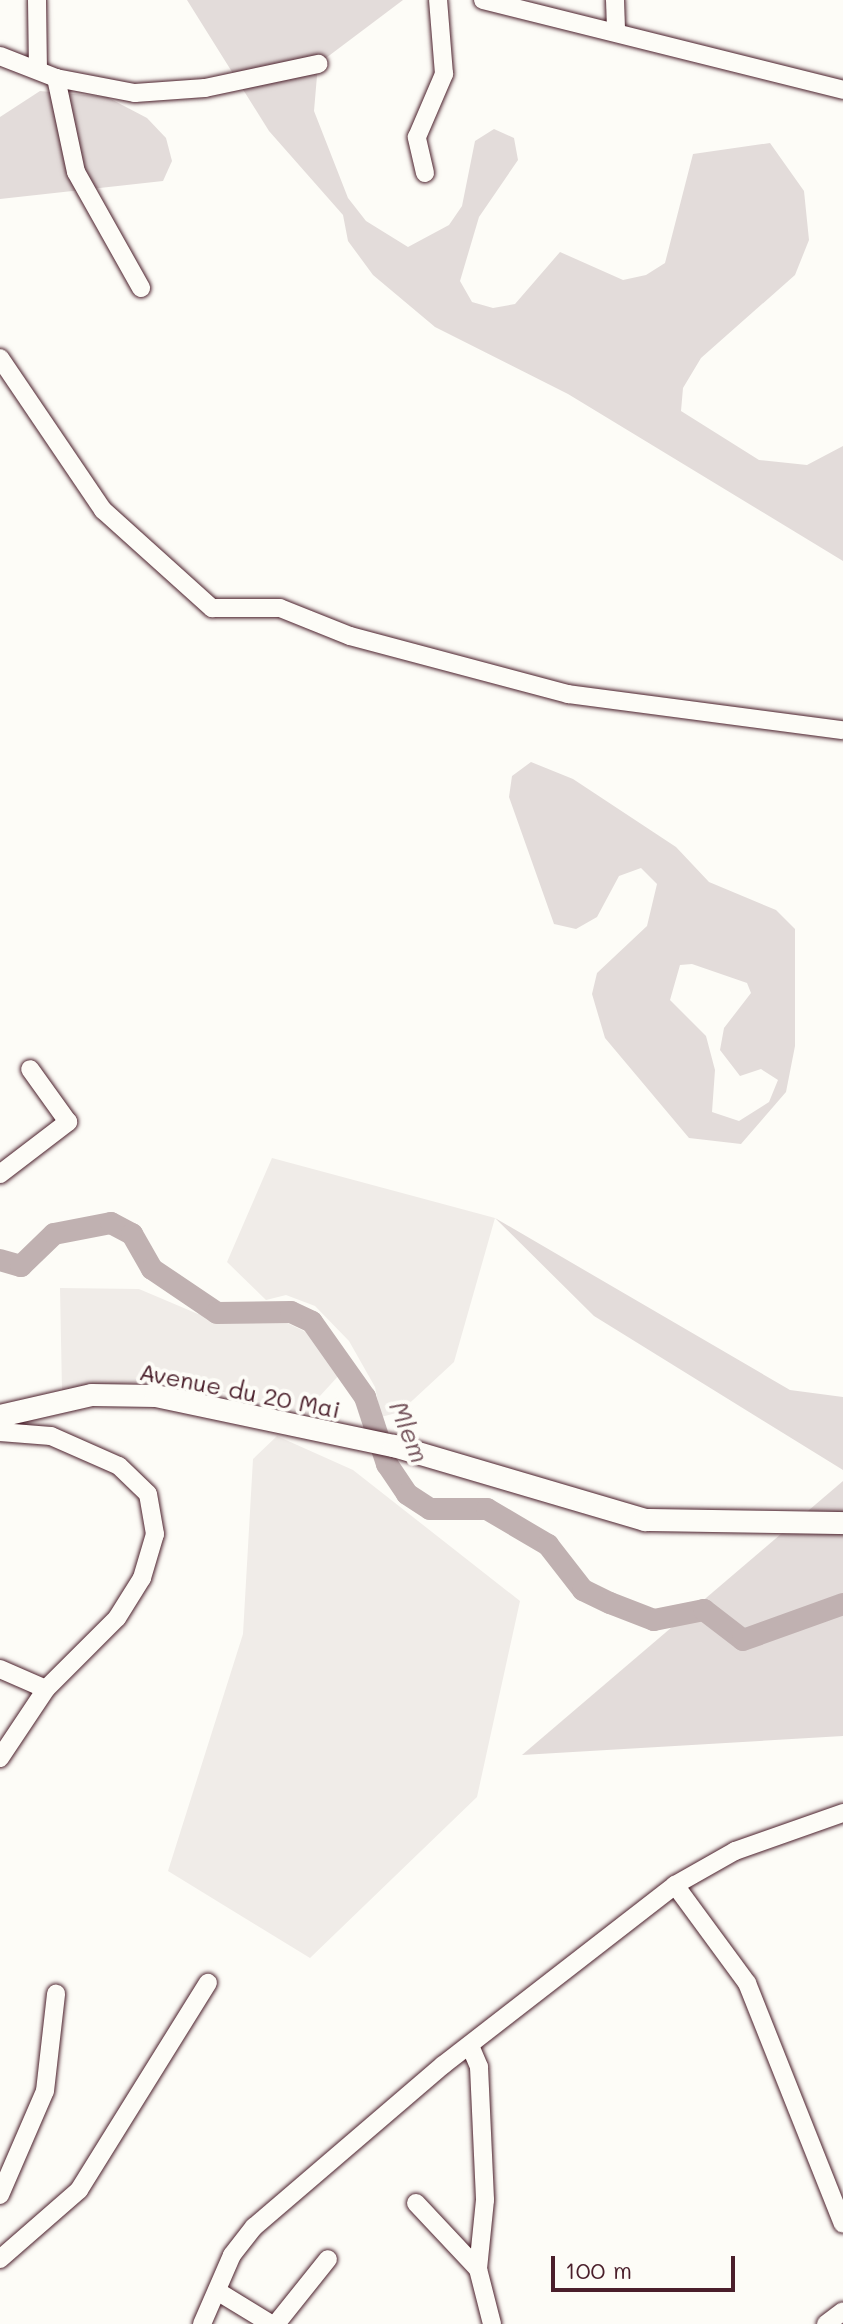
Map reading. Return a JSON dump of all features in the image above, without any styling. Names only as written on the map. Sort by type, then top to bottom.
[{"type":"main road","name":"Avenue du 20 Mai","points":[[0,1416],[49,1402],[136,1394],[385,1444],[645,1520],[843,1523]]},
{"type":"street","points":[[37,0],[38,70]]},
{"type":"street","points":[[425,173],[417,137],[444,74],[438,0]]},
{"type":"street","points":[[483,0],[616,30],[843,90]]},
{"type":"street","points":[[615,0],[616,30]]},
{"type":"street","points":[[0,56],[56,78],[135,93],[205,88],[318,64]]},
{"type":"street","points":[[56,78],[76,172],[141,288]]},
{"type":"street","points":[[0,358],[103,510],[212,608],[280,608],[362,639],[568,694],[843,730]]},
{"type":"street","points":[[0,1174],[68,1122],[30,1069]]},
{"type":"street","points":[[0,1432],[51,1436],[119,1466],[148,1494],[155,1534],[142,1578],[117,1618],[46,1689],[0,1758]]},
{"type":"street","points":[[0,1669],[46,1689]]},
{"type":"street","points":[[202,2324],[232,2255],[267,2214],[675,1885],[735,1851],[839,1817]]},
{"type":"street","points":[[675,1885],[747,1983],[843,2224]]},
{"type":"street","points":[[0,2259],[79,2190],[208,1983]]},
{"type":"street","points":[[0,2195],[45,2091],[56,1994]]},
{"type":"street","points":[[471,2048],[479,2067],[485,2200],[478,2269],[492,2324]]},
{"type":"street","points":[[416,2203],[478,2269]]},
{"type":"street","points":[[217,2291],[274,2324],[328,2259]]},
{"type":"street","points":[[826,2324],[843,2311]]},
{"type":"shaded area","points":[[187,0],[403,0],[318,64],[314,111],[348,198],[366,221],[408,247],[449,225],[462,206],[475,141],[494,129],[514,138],[518,160],[479,217],[460,281],[472,302],[493,308],[515,304],[560,252],[623,280],[646,275],[665,263],[693,154],[770,143],[804,191],[809,240],[795,275],[701,358],[683,388],[681,411],[759,460],[807,465],[843,446],[843,561],[568,394],[435,327],[373,275],[348,241],[343,215],[269,131]]},
{"type":"shaded area","points":[[40,91],[107,97],[147,118],[166,138],[172,161],[163,181],[0,199],[0,117]]},
{"type":"shaded area","points":[[531,762],[573,779],[676,847],[709,882],[776,910],[795,929],[795,1046],[786,1092],[741,1144],[689,1138],[605,1038],[592,994],[597,973],[647,926],[657,884],[641,868],[619,876],[597,917],[576,929],[554,924],[509,797],[512,776]],"holes":[[[692,964],[747,983],[751,993],[724,1028],[720,1050],[740,1076],[761,1069],[778,1080],[769,1102],[739,1121],[712,1112],[715,1070],[706,1036],[670,1000],[680,965]]]},
{"type":"shaded area","points":[[272,1158],[495,1218],[454,1362],[400,1412],[381,1417],[375,1387],[349,1341],[315,1306],[286,1295],[266,1300],[227,1262]]},
{"type":"shaded area","points":[[495,1218],[790,1390],[843,1397],[843,1470],[594,1316]]},
{"type":"shaded area","points":[[60,1288],[139,1289],[198,1314],[281,1320],[308,1333],[341,1373],[319,1397],[316,1416],[170,1378],[62,1391]]},
{"type":"shaded area","points":[[277,1436],[353,1470],[520,1601],[477,1797],[310,1958],[168,1871],[243,1634],[253,1459]]},
{"type":"shaded area","points":[[843,1481],[843,1736],[522,1755]]},
{"type":"waterway","name":"Mlem","points":[[0,1260],[21,1266],[54,1234],[111,1223],[132,1234],[152,1269],[217,1313],[291,1312],[312,1322],[365,1397],[387,1464],[407,1494],[430,1509],[487,1509],[548,1545],[583,1590],[610,1603],[654,1620],[704,1610],[743,1640],[843,1604]]}]
